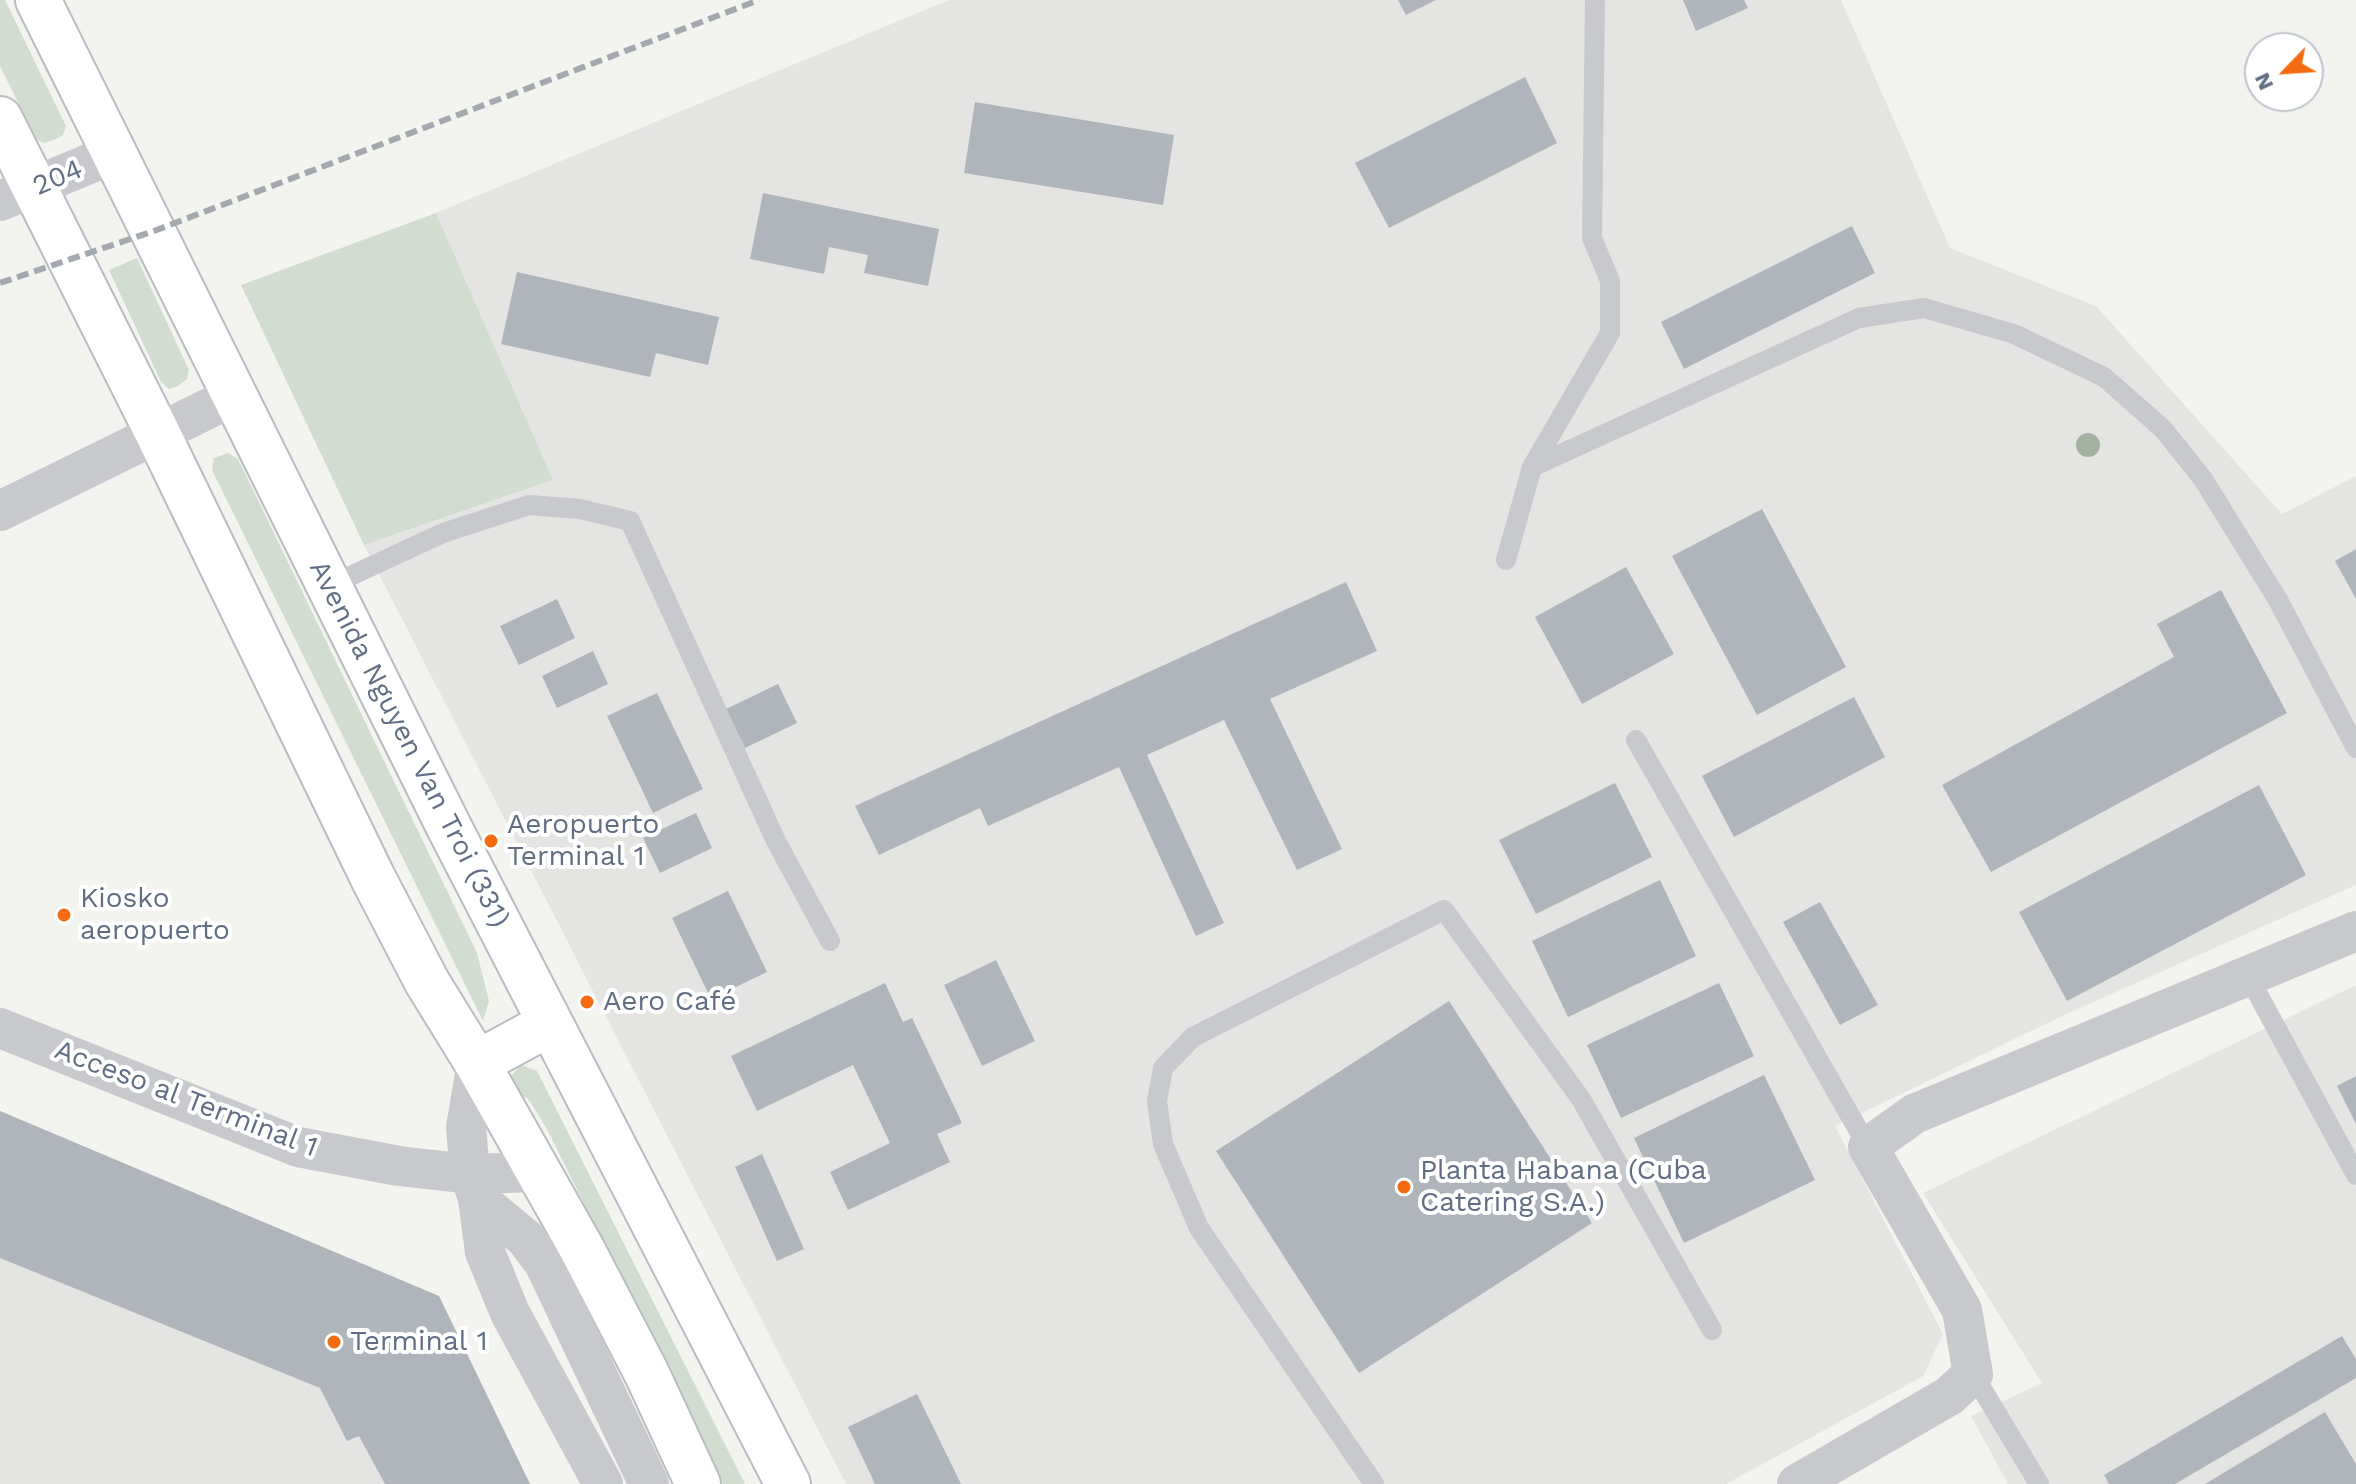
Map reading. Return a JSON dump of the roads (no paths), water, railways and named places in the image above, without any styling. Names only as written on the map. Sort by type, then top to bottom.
[{"type":"main road","name":"Avenida Nguyen Van Troi (331)","points":[[38,0],[549,1024],[788,1484]]},
{"type":"main road","points":[[0,119],[17,195],[157,432],[379,891],[427,982],[539,1172],[647,1374],[698,1484]]},
{"type":"main road","points":[[477,1063],[549,1024]]},
{"type":"street","name":"204","points":[[17,195],[115,153]]},
{"type":"street","points":[[0,511],[236,395]]},
{"type":"street","points":[[1797,1484],[1949,1396],[1973,1374],[1962,1310],[1868,1147],[1914,1114],[2356,931]]},
{"type":"street","name":"Acceso al Terminal 1","points":[[0,1028],[298,1147],[399,1166],[474,1187],[539,1172]]},
{"type":"street","points":[[477,1063],[467,1105],[474,1187],[485,1252],[510,1313],[603,1484]]},
{"type":"street","points":[[474,1187],[526,1239],[544,1263],[649,1484]]},
{"type":"lane","points":[[1506,560],[1532,467],[1610,333],[1610,281],[1592,238],[1595,0]]},
{"type":"lane","points":[[1532,467],[1859,318],[1924,308],[2014,334],[2104,377],[2163,429],[2203,479],[2278,600],[2356,748]]},
{"type":"lane","points":[[329,586],[443,533],[529,505],[580,509],[630,521],[776,841],[830,941]]},
{"type":"lane","points":[[1636,740],[1868,1147]]},
{"type":"lane","points":[[1374,1484],[1199,1228],[1163,1144],[1157,1101],[1163,1068],[1193,1037],[1444,910],[1581,1099],[1712,1330]]},
{"type":"lane","points":[[2248,976],[2356,1175]]},
{"type":"lane","points":[[1973,1374],[2039,1484]]},
{"type":"railway","points":[[0,283],[154,231],[759,0]]},
{"type":"place","name":"Aeropuerto Terminal 1","points":[[491,841]]},
{"type":"place","name":"Kiosko aeropuerto","points":[[64,915]]},
{"type":"place","name":"Aero Café","points":[[587,1002]]},
{"type":"place","name":"Planta Habana (Cuba Catering S.A.)","points":[[1404,1187]]},
{"type":"place","name":"Terminal 1","points":[[334,1342]]}]
